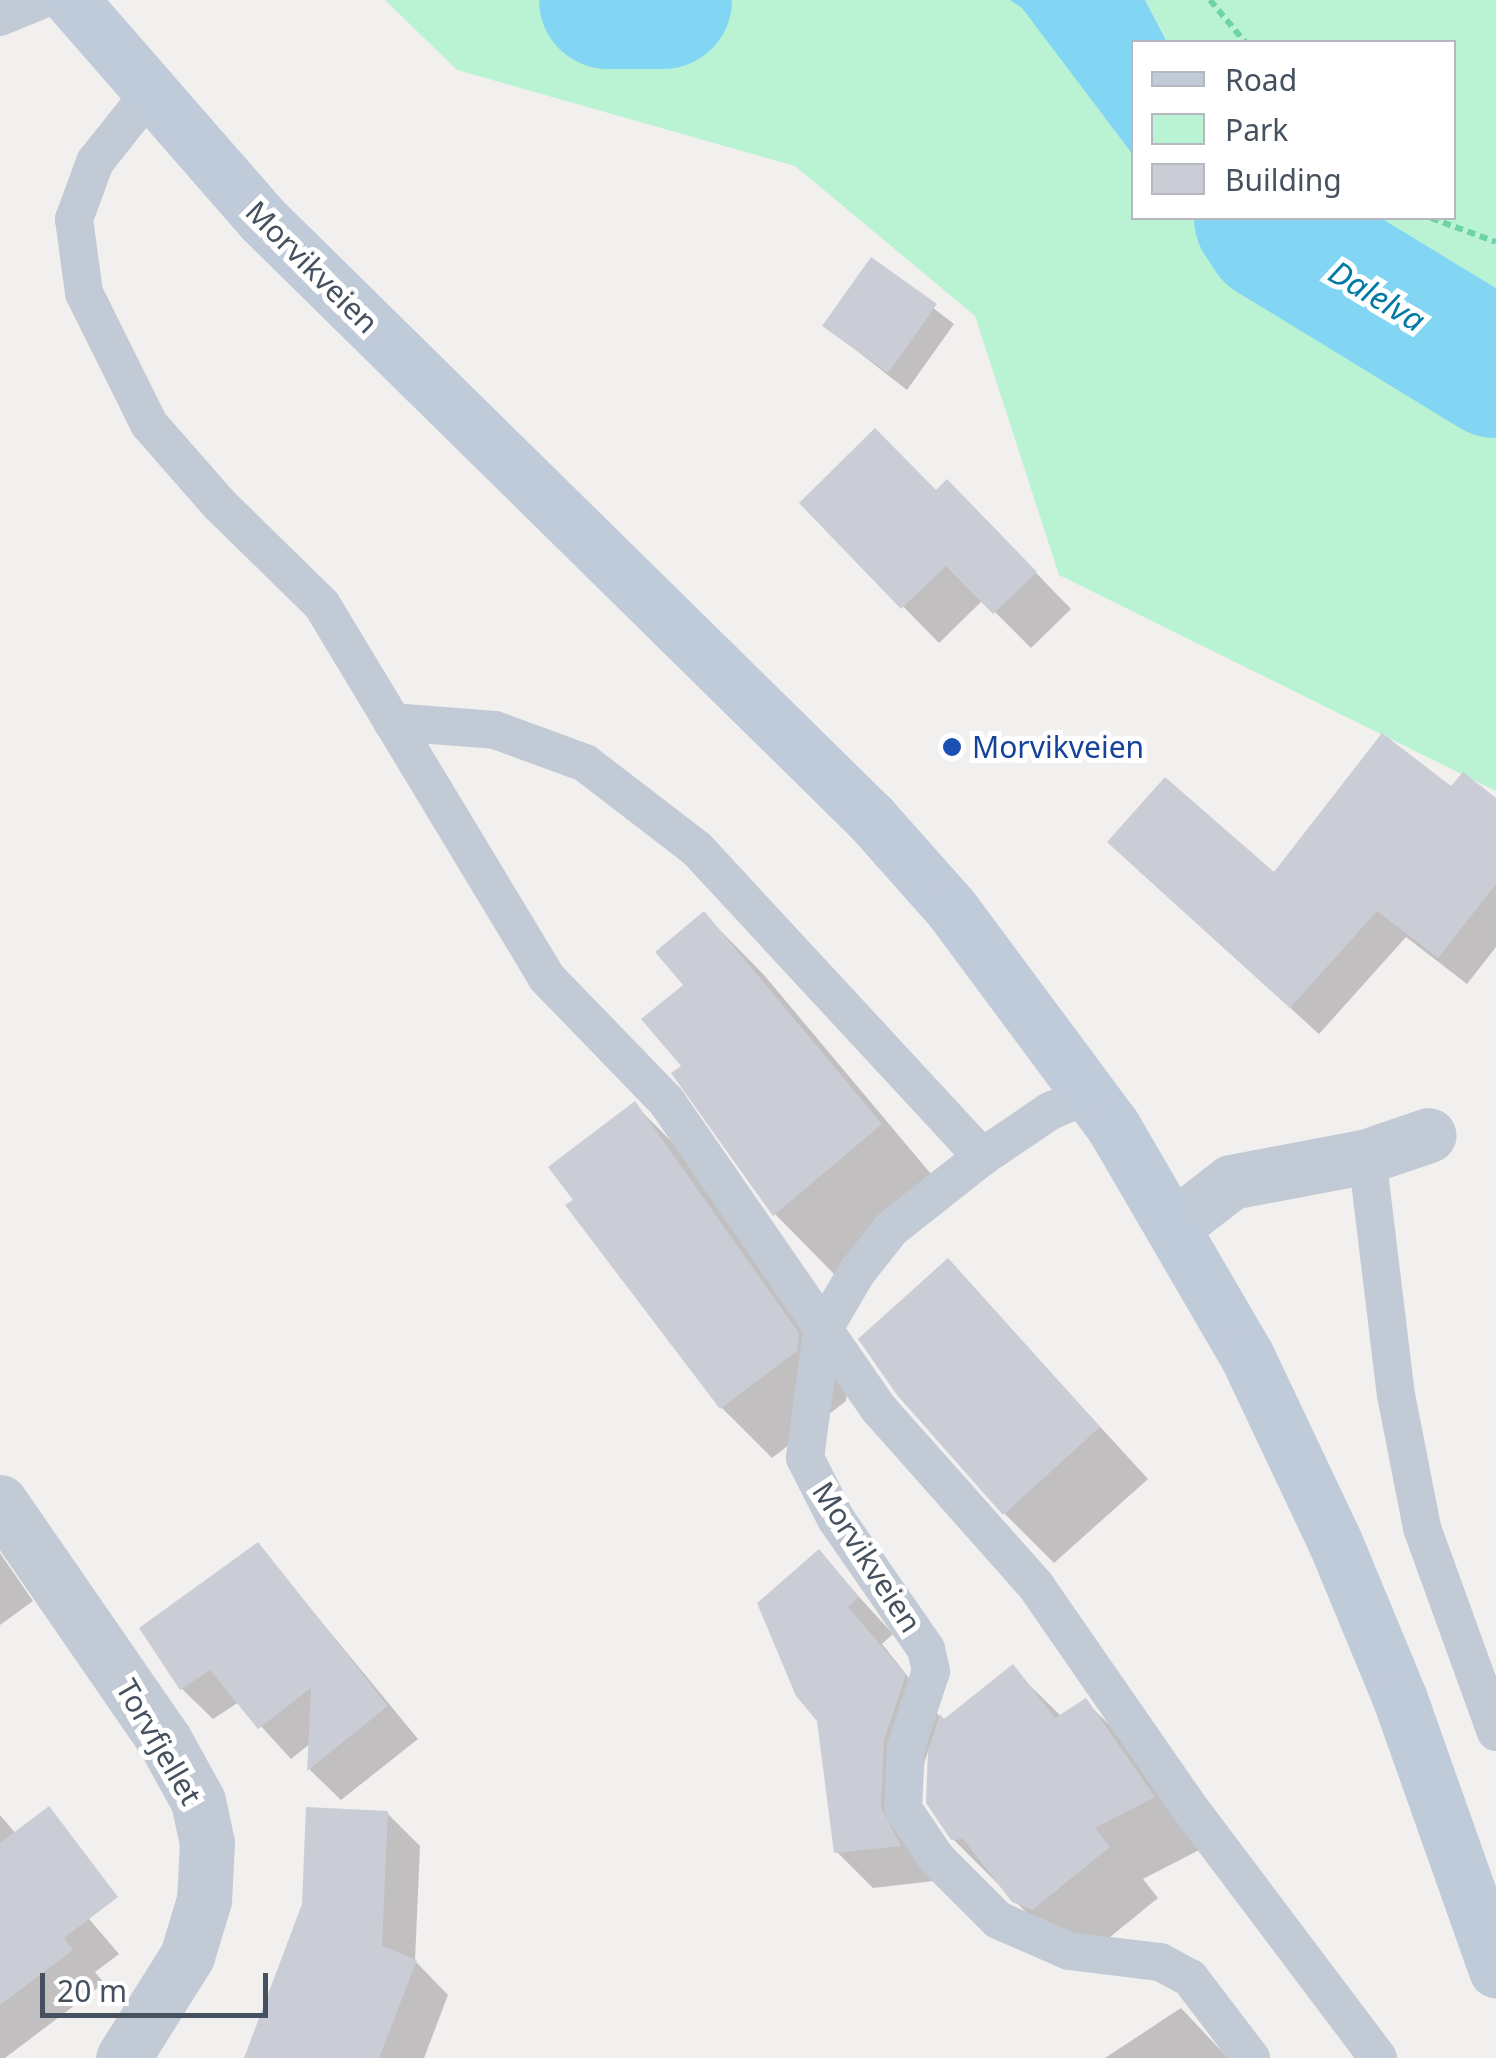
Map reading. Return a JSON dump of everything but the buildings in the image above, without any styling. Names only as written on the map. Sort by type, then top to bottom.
[{"type":"main road","name":"Morvikveien","points":[[71,0],[149,94],[262,219],[845,790],[951,908],[1089,1094],[1174,1226],[1247,1356],[1336,1542],[1400,1698],[1496,1970]]},
{"type":"street","points":[[1174,1226],[1231,1182],[1367,1156],[1428,1135]]},
{"type":"street","name":"Torvfjellet","points":[[0,1502],[165,1740],[198,1800],[206,1842],[204,1900],[187,1956],[124,2058]]},
{"type":"lane","points":[[0,17],[42,0]]},
{"type":"lane","points":[[149,94],[95,162],[74,219],[84,293],[149,424],[218,504],[322,605],[546,977],[667,1102],[822,1332],[879,1409],[1036,1586],[1186,1803],[1378,2058]]},
{"type":"lane","points":[[392,722],[495,730],[586,763],[697,848],[982,1157]]},
{"type":"lane","name":"Morvikveien","points":[[1089,1094],[1050,1111],[982,1157],[892,1228],[822,1332],[805,1458],[836,1519],[926,1649],[931,1670],[906,1747],[903,1810],[937,1859],[998,1920],[1069,1951],[1160,1962],[1190,1978],[1251,2058]]},
{"type":"lane","points":[[1367,1156],[1396,1395],[1422,1528],[1496,1732]]},
{"type":"path","points":[[1210,0],[1243,40]]},
{"type":"path","points":[[1436,220],[1496,242]]},
{"type":"green space","points":[[385,0],[1010,0],[1022,7],[1131,152],[1131,220],[1200,220],[1247,248],[1273,233],[1281,220],[1456,220],[1456,40],[1166,40],[1145,0],[1496,0],[1496,791],[1059,575],[975,316],[795,166],[457,70]]},
{"type":"water","points":[[1010,0],[1145,0],[1166,40],[1131,40],[1131,152],[1022,8]]},
{"type":"water","points":[[1200,220],[1281,220],[1273,233],[1247,248]]},
{"type":"waterway","name":"Dalelva","points":[[608,0],[663,0]]},
{"type":"waterway","name":"Dalelva","points":[[1264,220],[1273,233],[1496,369]]},
{"type":"place","name":"Morvikveien","points":[[952,747]]}]
